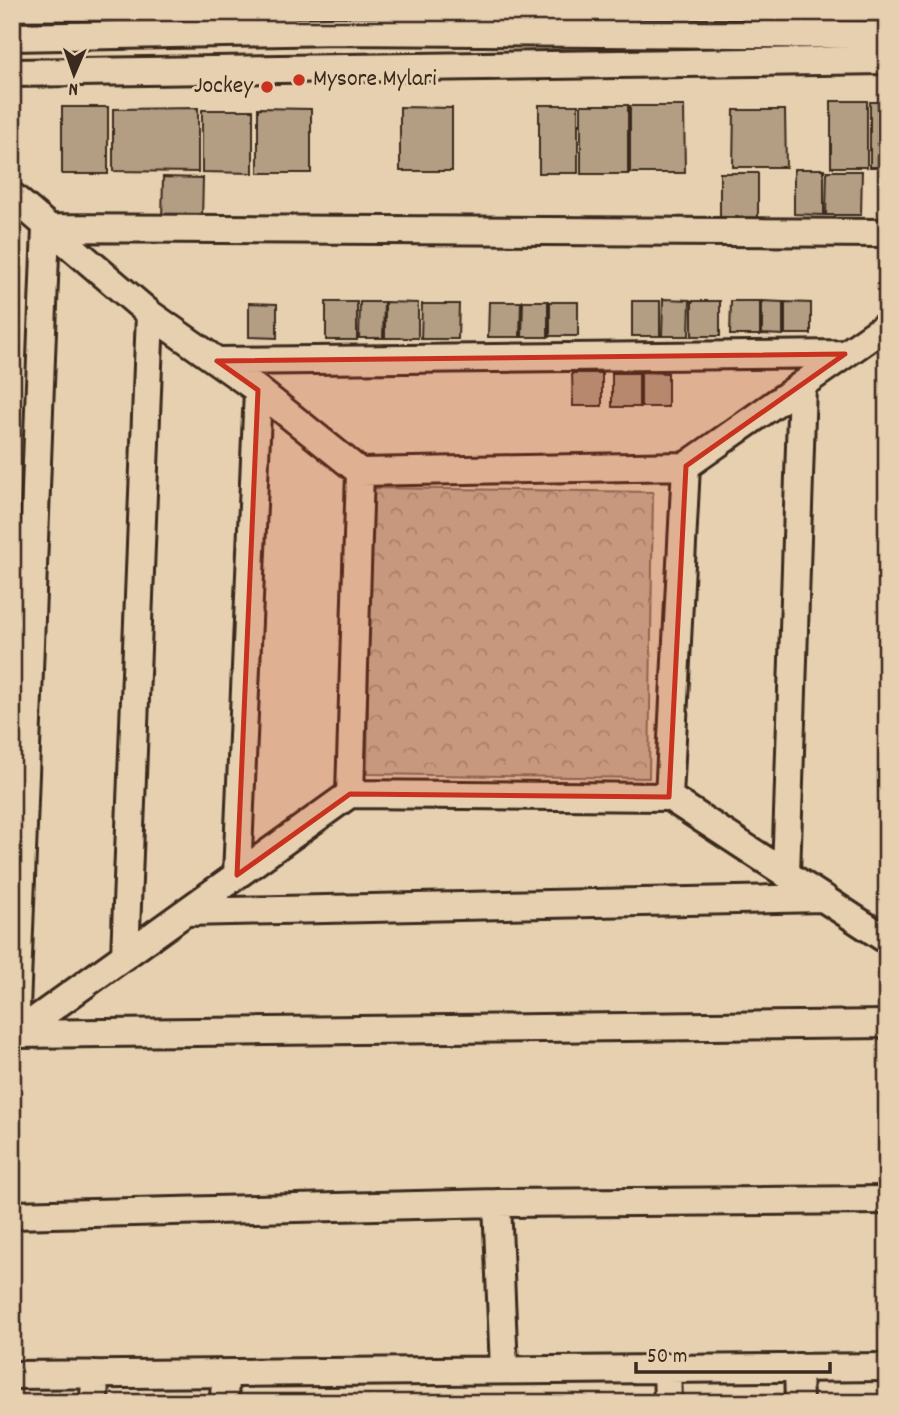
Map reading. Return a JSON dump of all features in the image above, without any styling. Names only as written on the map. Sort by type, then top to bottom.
[{"type":"street","points":[[12,37],[40,24],[168,23],[338,31],[687,23],[887,35]]},
{"type":"street","points":[[12,73],[887,60]]},
{"type":"street","points":[[12,196],[46,228],[150,314],[258,390],[360,472],[686,467],[887,325]]},
{"type":"street","points":[[46,228],[887,233]]},
{"type":"street","points":[[14,1035],[46,228]]},
{"type":"street","points":[[125,956],[150,314]]},
{"type":"street","points":[[217,360],[845,354]]},
{"type":"street","points":[[786,874],[802,385]]},
{"type":"street","points":[[237,875],[258,390]]},
{"type":"street","points":[[669,797],[686,467]]},
{"type":"street","points":[[350,794],[360,472]]},
{"type":"street","points":[[14,1035],[350,794],[669,797],[886,940]]},
{"type":"street","points":[[186,912],[824,898]]},
{"type":"street","points":[[886,940],[887,923]]},
{"type":"street","points":[[14,1035],[887,1024]]},
{"type":"street","points":[[12,1215],[497,1203],[887,1200]]},
{"type":"street","points":[[497,1203],[504,1369]]},
{"type":"street","points":[[667,1367],[668,1403]]},
{"type":"street","points":[[798,1367],[799,1403]]},
{"type":"street","points":[[12,1375],[887,1367]]},
{"type":"street","points":[[94,1403],[95,1374]]},
{"type":"street","points":[[224,1403],[225,1374]]},
{"type":"highlighted area","points":[[845,354],[686,466],[669,797],[350,794],[237,875],[258,390],[217,361]]},
{"type":"green space","points":[[371,488],[653,492],[649,778],[367,774]]},
{"type":"building","points":[[831,101],[867,101],[867,167],[831,167]]},
{"type":"building","points":[[870,102],[887,102],[887,167],[870,167]]},
{"type":"building","points":[[539,105],[578,105],[578,173],[539,173]]},
{"type":"building","points":[[581,105],[628,105],[628,174],[581,174]]},
{"type":"building","points":[[630,106],[684,106],[685,173],[630,173]]},
{"type":"building","points":[[62,107],[108,107],[108,174],[62,174]]},
{"type":"building","points":[[400,107],[452,108],[452,171],[400,171]]},
{"type":"building","points":[[198,108],[198,172],[113,171],[113,109]]},
{"type":"building","points":[[258,108],[311,109],[311,173],[258,173]]},
{"type":"building","points":[[202,110],[253,110],[253,173],[202,172]]},
{"type":"building","points":[[734,110],[785,110],[786,167],[733,167]]},
{"type":"building","points":[[794,169],[824,169],[824,215],[794,214]]},
{"type":"building","points":[[827,171],[862,171],[861,215],[826,215]]},
{"type":"building","points":[[720,173],[758,173],[758,218],[720,218]]},
{"type":"building","points":[[163,177],[203,178],[202,220],[162,219]]},
{"type":"building","points":[[663,299],[690,300],[689,336],[662,336]]},
{"type":"building","points":[[523,301],[548,301],[548,337],[522,337]]},
{"type":"building","points":[[632,301],[660,301],[660,336],[632,336]]},
{"type":"building","points":[[692,301],[720,301],[720,336],[692,336]]},
{"type":"building","points":[[731,301],[760,301],[760,335],[730,335]]},
{"type":"building","points":[[762,301],[783,302],[783,335],[762,334]]},
{"type":"building","points":[[326,302],[357,302],[357,340],[326,340]]},
{"type":"building","points":[[360,302],[384,302],[383,338],[359,338]]},
{"type":"building","points":[[385,302],[418,303],[418,338],[385,338]]},
{"type":"building","points":[[489,302],[521,302],[520,337],[488,337]]},
{"type":"building","points":[[550,302],[578,302],[578,336],[550,336]]},
{"type":"building","points":[[785,302],[811,303],[811,334],[785,334]]},
{"type":"building","points":[[249,303],[277,304],[277,338],[249,337]]},
{"type":"building","points":[[422,304],[459,304],[458,339],[421,339]]},
{"type":"building","points":[[641,372],[668,373],[668,407],[641,407]]},
{"type":"building","points":[[572,373],[602,373],[602,406],[573,406]]},
{"type":"building","points":[[612,373],[639,373],[639,407],[612,407]]},
{"type":"place","name":"Mysore Mylari","points":[[299,80]]},
{"type":"place","name":"Jockey","points":[[267,87]]}]
